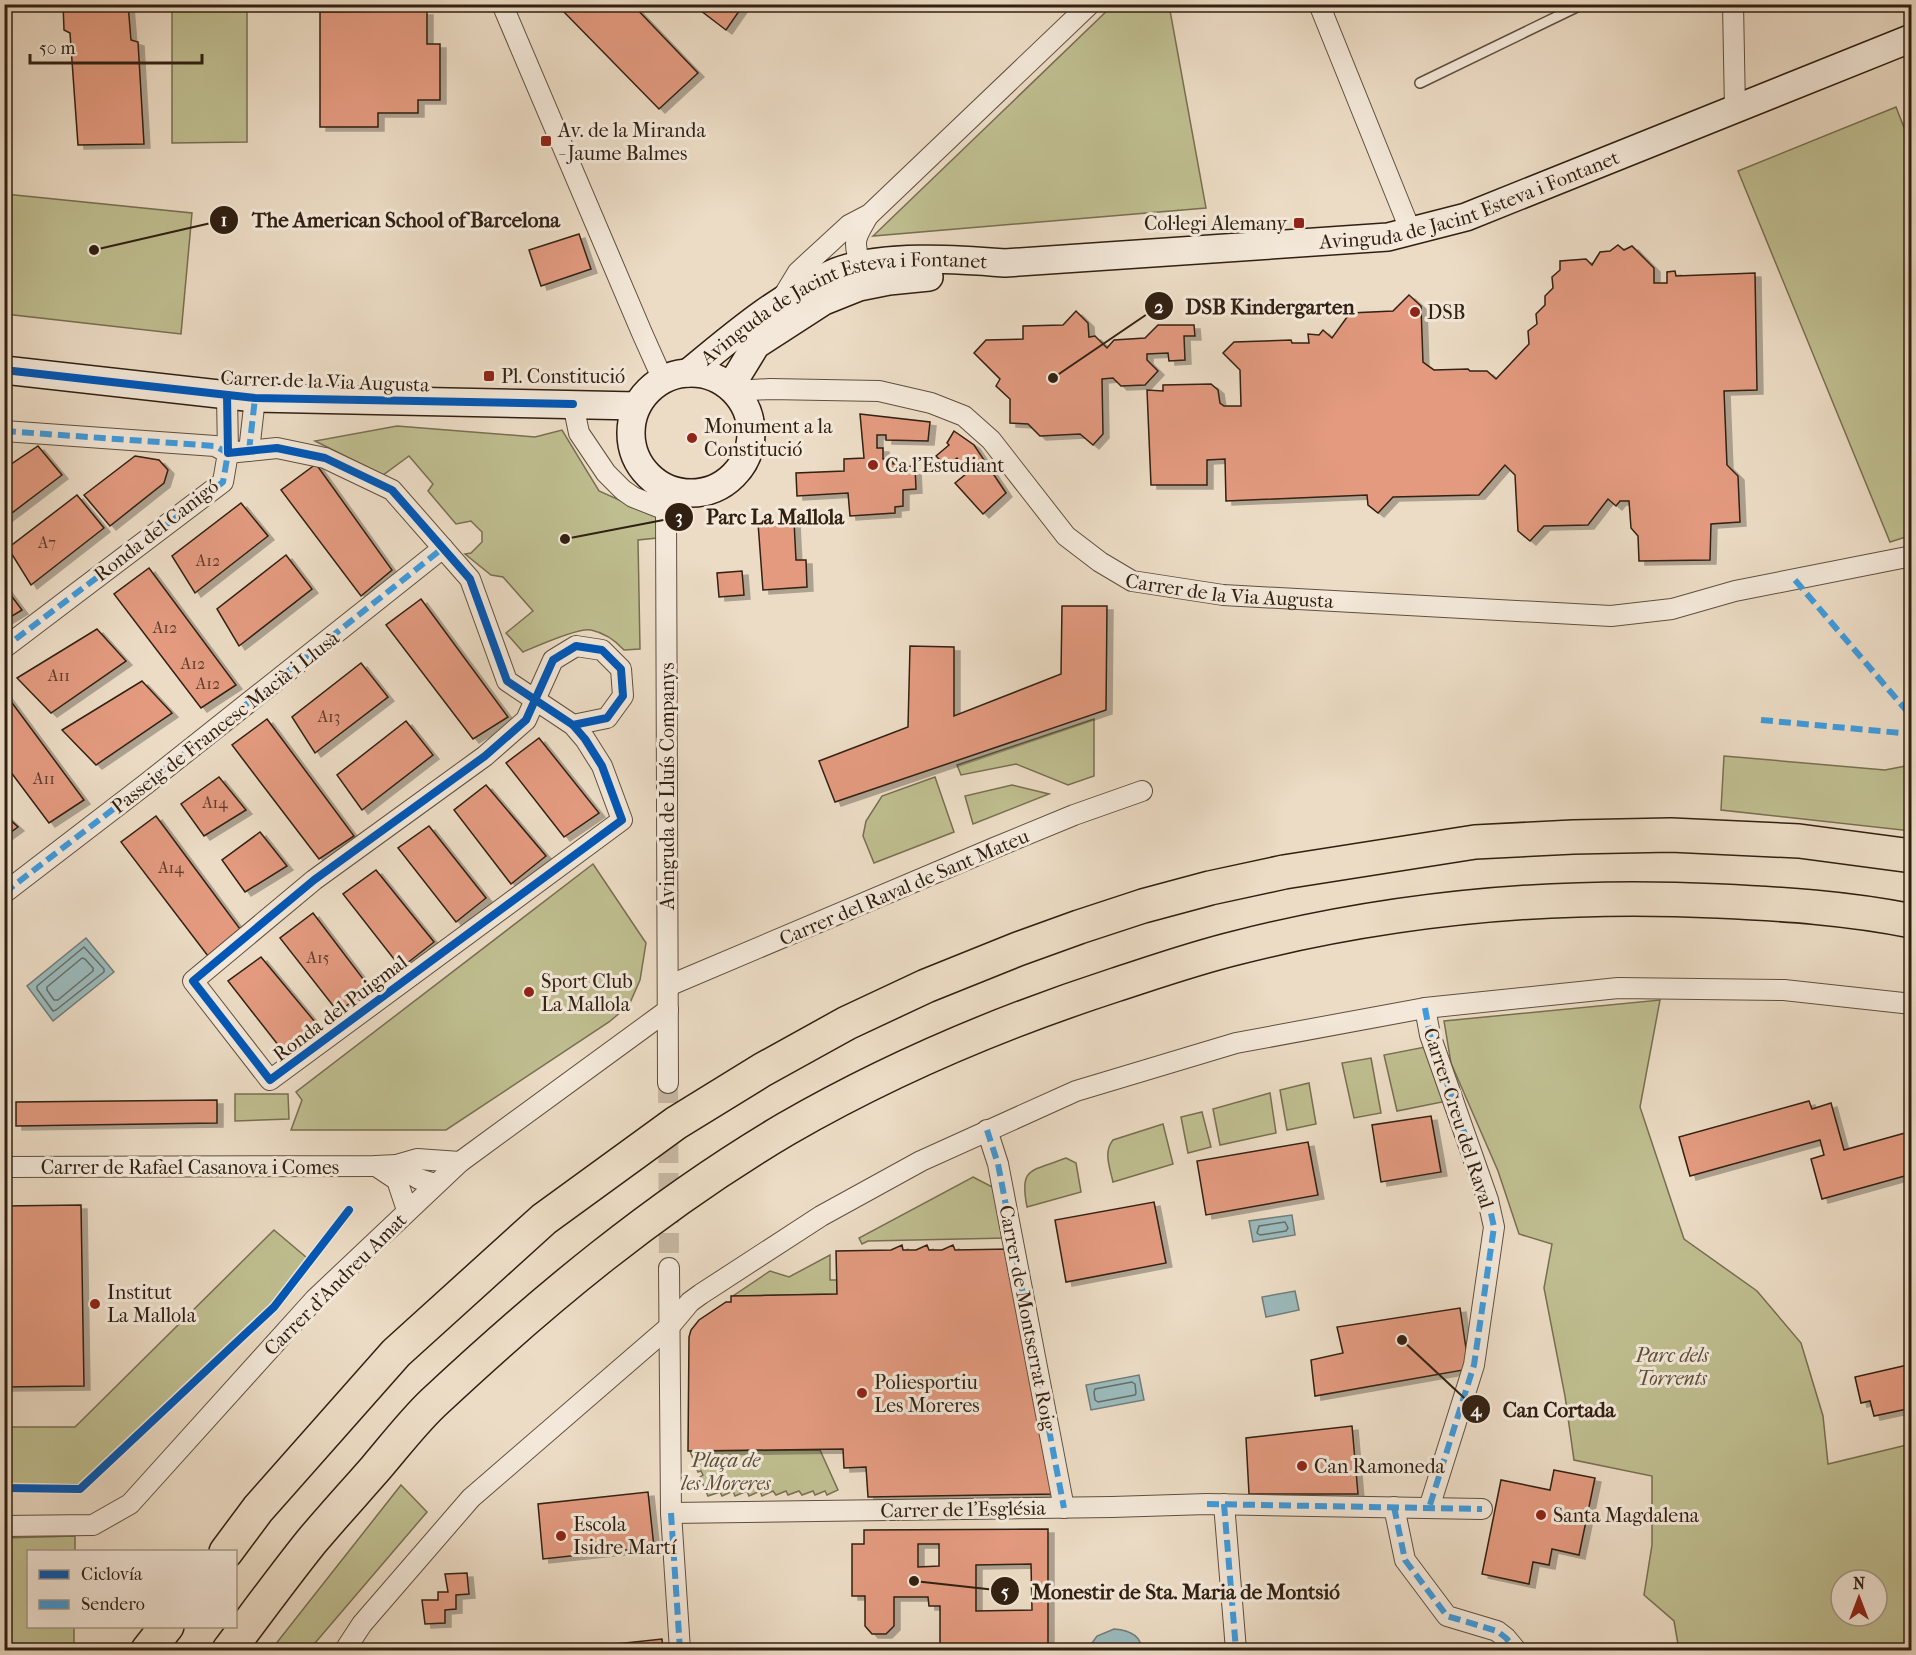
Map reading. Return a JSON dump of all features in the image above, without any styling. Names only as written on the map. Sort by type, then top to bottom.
[{"type":"highway","points":[[227,1550],[258,1509],[396,1353],[544,1219],[676,1124],[762,1070],[847,1023],[926,986],[1079,927],[1143,906],[1210,888],[1284,872],[1475,842],[1671,835],[1799,841],[1911,856]]},
{"type":"highway","points":[[229,1650],[312,1541],[429,1407],[584,1269],[646,1222],[786,1129],[959,1042],[1053,1005],[1233,948],[1310,932],[1424,913],[1489,905],[1570,900],[1672,899],[1794,905],[1866,912],[1911,921]]},
{"type":"highway","points":[[148,1650],[165,1628]]},
{"type":"street","points":[[502,4],[642,333],[676,376]]},
{"type":"street","points":[[874,263],[859,259],[855,246],[856,237],[870,214],[1090,4]]},
{"type":"street","points":[[1319,4],[1411,232]]},
{"type":"street","points":[[1733,4],[1736,110]]},
{"type":"street","name":"Avinguda de Jacint Esteva i Fontanet","points":[[731,388],[756,345],[824,302],[859,287],[959,273],[1005,263],[1378,238],[1411,232],[1466,217],[1911,38]]},
{"type":"street","points":[[782,300],[798,272],[849,225],[870,214]]},
{"type":"street","name":"Avinguda de Jacint Esteva i Fontanet","points":[[676,376],[782,300],[837,272],[874,263],[956,259],[1005,263]]},
{"type":"street","name":"Carrer de la Via Augusta","points":[[4,370],[255,398],[637,406]]},
{"type":"street","points":[[573,404],[579,433],[606,473],[633,497],[668,500],[688,493],[708,491],[725,483],[739,470],[748,453],[752,435],[746,406],[731,388],[709,376],[676,376],[648,391],[637,406],[631,426],[635,455],[639,464],[668,500]]},
{"type":"street","name":"Carrer de la Via Augusta","points":[[731,388],[879,391],[931,403],[964,417],[991,440],[1066,537],[1100,562],[1132,581],[1223,595],[1611,616],[1672,609],[1735,591],[1911,556]]},
{"type":"street","points":[[227,395],[228,453],[277,448],[325,458],[392,490],[470,579],[507,681],[536,699],[553,660],[576,646],[602,650],[621,669],[623,696],[607,718],[573,725]]},
{"type":"street","points":[[249,451],[255,398]]},
{"type":"street","name":"Ronda del Canigó","points":[[4,431],[215,446],[228,453],[223,482],[4,648]]},
{"type":"street","name":"Avinguda de Lluís Companys","points":[[668,500],[669,1083]]},
{"type":"street","name":"Passeig de Francesc Macià i Llusà","points":[[4,893],[192,748],[443,548]]},
{"type":"street","name":"Ronda del Puigmal","points":[[536,699],[573,725],[602,766],[622,820],[270,1080],[192,981],[314,880],[484,756],[526,720],[536,699]]},
{"type":"street","name":"Carrer del Raval de Sant Mateu","points":[[668,986],[1074,815],[1142,791]]},
{"type":"street","points":[[345,1650],[362,1624],[471,1498],[670,1326],[690,1302],[821,1216],[921,1161],[1076,1091],[1236,1043],[1425,1008],[1618,988],[1784,990],[1911,1005]]},
{"type":"street","name":"Carrer Creu del Raval","points":[[1425,1008],[1430,1035],[1488,1200],[1494,1227],[1474,1365],[1429,1508]]},
{"type":"street","name":"Carrer d'Andreu Amat","points":[[4,1526],[93,1525],[130,1504],[315,1299],[435,1184],[460,1162],[668,1010]]},
{"type":"street","name":"Carrer de Montserrat Roig","points":[[987,1130],[999,1164],[1064,1508]]},
{"type":"street","name":"Carrer de Rafael Casanova i Comes","points":[[4,1167],[376,1166],[396,1165],[417,1159],[460,1162]]},
{"type":"street","points":[[396,1165],[419,1179],[435,1184]]},
{"type":"street","points":[[376,1166],[397,1180],[407,1210]]},
{"type":"street","points":[[669,1268],[670,1513],[680,1650]]},
{"type":"street","points":[[1224,1504],[1236,1650]]},
{"type":"street","name":"Carrer de l'Església","points":[[670,1513],[1224,1504],[1482,1509]]},
{"type":"street","points":[[1394,1507],[1405,1560],[1447,1616],[1497,1631],[1516,1650]]},
{"type":"lane","points":[[1420,83],[1583,4]]},
{"type":"green space","points":[[1113,5],[1169,5],[1206,208],[873,236]]},
{"type":"green space","points":[[247,9],[247,142],[172,143],[172,10]]},
{"type":"green space","points":[[1896,107],[1912,148],[1912,535],[1890,542],[1738,171]]},
{"type":"green space","points":[[5,194],[192,213],[181,334],[5,314]]},
{"type":"green space","points":[[397,426],[535,437],[562,430],[599,491],[657,517],[657,538],[638,540],[640,649],[624,650],[605,635],[585,630],[523,652],[506,633],[533,611],[503,577],[491,575],[465,554],[471,553],[482,542],[482,532],[471,521],[456,524],[428,491],[433,484],[409,456],[383,475],[315,441]]},
{"type":"green space","points":[[1094,719],[1094,776],[1068,785],[1016,764],[961,775],[957,765]]},
{"type":"green space","points":[[1724,756],[1885,770],[1911,765],[1911,831],[1721,810]]},
{"type":"green space","points":[[935,777],[954,832],[874,863],[863,836],[866,821],[882,796]]},
{"type":"green space","points":[[1012,785],[1049,794],[973,824],[965,796]]},
{"type":"green space","name":"Sport Club La Mallola","points":[[593,864],[646,943],[640,980],[629,1005],[609,1022],[446,1130],[291,1130],[302,1100],[296,1092]]},
{"type":"green space","name":"Parc dels Torrents","points":[[1660,1000],[1640,1107],[1684,1239],[1757,1291],[1801,1343],[1823,1416],[1828,1464],[1911,1444],[1911,1650],[1679,1650],[1674,1621],[1644,1595],[1652,1545],[1652,1476],[1574,1460],[1565,1396],[1544,1288],[1552,1244],[1519,1234],[1498,1171],[1451,1063],[1444,1021]]},
{"type":"green space","points":[[1430,1046],[1447,1101],[1397,1111],[1384,1055]]},
{"type":"green space","points":[[1371,1058],[1381,1113],[1354,1118],[1342,1063]]},
{"type":"green space","points":[[1309,1083],[1316,1124],[1287,1130],[1280,1090]]},
{"type":"green space","points":[[1270,1093],[1276,1133],[1220,1145],[1213,1109]]},
{"type":"green space","points":[[235,1094],[288,1094],[289,1119],[235,1121]]},
{"type":"green space","points":[[1202,1112],[1211,1147],[1188,1153],[1181,1117]]},
{"type":"green space","points":[[1163,1124],[1173,1164],[1113,1182],[1108,1150],[1113,1140]]},
{"type":"green space","points":[[1066,1158],[1076,1163],[1081,1192],[1027,1207],[1025,1184],[1030,1172]]},
{"type":"green space","points":[[973,1177],[998,1190],[1007,1238],[868,1241],[862,1244],[859,1238]]},
{"type":"green space","points":[[274,1230],[313,1263],[88,1484],[5,1484],[5,1427],[75,1427]]},
{"type":"green space","points":[[830,1255],[830,1280],[837,1280],[837,1294],[733,1296],[770,1271],[789,1277]]},
{"type":"green space","name":"Plaça de les Moreres","points":[[820,1450],[838,1490],[827,1495],[825,1491],[815,1495],[813,1491],[802,1495],[799,1491],[788,1495],[786,1491],[776,1495],[773,1491],[762,1496],[760,1491],[749,1496],[747,1491],[735,1496],[733,1491],[722,1496],[720,1492],[708,1496],[700,1477],[703,1475],[701,1471],[698,1472],[690,1451]]},
{"type":"green space","points":[[401,1485],[427,1512],[309,1650],[271,1650]]},
{"type":"green space","points":[[75,1536],[75,1550],[27,1550],[27,1628],[74,1628],[74,1650],[5,1650],[5,1538]]},
{"type":"water","points":[[86,938],[114,972],[53,1021],[27,986]]},
{"type":"water","points":[[1292,1215],[1295,1235],[1253,1242],[1249,1221]]},
{"type":"water","points":[[1295,1291],[1299,1310],[1266,1317],[1262,1297]]},
{"type":"water","points":[[1139,1375],[1144,1400],[1091,1410],[1086,1385]]},
{"type":"water","points":[[1114,1629],[1133,1634],[1142,1650],[1087,1650],[1097,1636]]},
{"type":"building","points":[[63,4],[128,4],[131,40],[138,42],[144,144],[78,145],[70,33],[64,30]]},
{"type":"building","points":[[569,4],[632,4],[698,73],[659,109],[563,11]]},
{"type":"building","points":[[692,4],[744,4],[726,30]]},
{"type":"building","points":[[427,11],[427,44],[440,44],[440,100],[418,100],[418,113],[378,113],[378,127],[320,127],[320,12]]},
{"type":"building","points":[[579,234],[591,269],[541,286],[529,250]]},
{"type":"building","points":[[1618,245],[1624,250],[1632,246],[1654,268],[1654,283],[1667,283],[1667,272],[1675,271],[1676,276],[1755,273],[1757,390],[1724,391],[1727,465],[1738,476],[1740,522],[1711,524],[1710,560],[1639,561],[1638,536],[1631,528],[1629,501],[1620,501],[1616,506],[1608,499],[1588,525],[1544,526],[1530,541],[1518,531],[1515,475],[1505,465],[1479,495],[1393,497],[1378,513],[1368,505],[1367,495],[1226,501],[1225,459],[1207,460],[1207,485],[1151,485],[1147,390],[1163,391],[1163,385],[1211,384],[1218,390],[1220,403],[1224,406],[1241,406],[1240,370],[1223,353],[1234,342],[1291,340],[1292,343],[1309,343],[1308,334],[1319,335],[1323,330],[1332,338],[1350,313],[1393,311],[1409,295],[1421,306],[1423,362],[1434,370],[1487,371],[1496,379],[1529,344],[1528,331],[1537,324],[1536,314],[1545,305],[1545,296],[1553,288],[1552,277],[1560,270],[1560,261],[1586,259],[1592,265],[1600,252],[1610,251]]},
{"type":"building","points":[[1076,311],[1088,323],[1089,337],[1095,336],[1107,348],[1114,340],[1145,338],[1158,325],[1194,325],[1195,336],[1184,336],[1185,360],[1169,361],[1168,353],[1147,354],[1147,360],[1158,371],[1145,385],[1121,386],[1113,378],[1102,379],[1103,434],[1093,445],[1080,434],[1040,436],[1028,424],[1010,423],[1010,399],[996,386],[1000,379],[974,353],[986,340],[1023,339],[1023,326],[1063,325]]},
{"type":"building","name":"Ca l'Estudiant","points":[[860,414],[930,422],[928,441],[886,440],[886,435],[877,435],[877,448],[883,448],[883,459],[893,459],[893,464],[901,463],[901,467],[915,466],[916,489],[903,490],[903,506],[895,507],[895,513],[850,516],[848,493],[797,496],[796,473],[844,471],[844,459],[864,458]]},
{"type":"building","points":[[954,431],[974,445],[1006,493],[983,514],[955,483],[967,473],[957,458],[946,466],[936,456],[949,445],[947,443]]},
{"type":"building","points":[[38,446],[62,475],[4,519],[4,469]]},
{"type":"building","points":[[135,456],[159,460],[168,470],[164,483],[110,526],[84,495]]},
{"type":"building","points":[[316,464],[392,570],[361,596],[281,490]]},
{"type":"building","points":[[77,495],[104,528],[31,585],[8,548]]},
{"type":"building","points":[[241,503],[268,536],[195,593],[172,556]]},
{"type":"building","points":[[794,521],[796,560],[806,560],[807,587],[763,590],[758,523]]},
{"type":"building","points":[[286,555],[312,589],[239,646],[217,609]]},
{"type":"building","points":[[149,568],[236,685],[201,708],[114,594]]},
{"type":"building","points":[[742,571],[744,595],[719,597],[717,573]]},
{"type":"building","points":[[4,586],[22,610],[4,621]]},
{"type":"building","points":[[421,599],[508,717],[473,739],[386,625]]},
{"type":"building","points":[[1062,606],[1107,606],[1106,710],[835,802],[819,761],[908,727],[910,646],[954,647],[954,716],[1061,674]]},
{"type":"building","points":[[97,629],[126,661],[51,713],[17,678]]},
{"type":"building","points":[[361,663],[388,697],[315,753],[292,717]]},
{"type":"building","points":[[142,681],[172,713],[96,765],[62,730]]},
{"type":"building","points":[[4,692],[84,800],[49,823],[4,763]]},
{"type":"building","points":[[267,719],[354,836],[319,859],[232,745]]},
{"type":"building","points":[[406,721],[433,755],[362,810],[337,775]]},
{"type":"building","points":[[539,738],[599,813],[564,837],[506,763]]},
{"type":"building","points":[[219,777],[246,810],[204,836],[181,804]]},
{"type":"building","points":[[486,785],[546,856],[511,884],[454,810]]},
{"type":"building","points":[[4,814],[18,827],[4,837]]},
{"type":"building","points":[[156,816],[243,933],[208,956],[121,842]]},
{"type":"building","points":[[429,826],[486,898],[456,922],[398,848]]},
{"type":"building","points":[[260,832],[287,866],[245,892],[222,860]]},
{"type":"building","points":[[376,870],[434,942],[401,968],[343,894]]},
{"type":"building","points":[[313,913],[370,988],[338,1012],[280,938]]},
{"type":"building","points":[[261,957],[320,1028],[286,1055],[228,981]]},
{"type":"building","points":[[217,1100],[217,1123],[16,1126],[16,1102]]},
{"type":"building","points":[[1809,1101],[1812,1109],[1831,1103],[1844,1150],[1912,1131],[1912,1174],[1822,1199],[1811,1159],[1824,1155],[1820,1140],[1690,1176],[1679,1137]]},
{"type":"building","points":[[1431,1116],[1441,1172],[1381,1182],[1372,1125]]},
{"type":"building","points":[[1308,1142],[1318,1195],[1206,1215],[1197,1161]]},
{"type":"building","points":[[1154,1202],[1166,1263],[1066,1282],[1055,1220]]},
{"type":"building","points":[[81,1205],[84,1386],[4,1387],[4,1206]]},
{"type":"building","name":"Poliesportiu Les Moreres","points":[[902,1245],[903,1250],[916,1250],[927,1245],[929,1250],[942,1250],[953,1245],[955,1250],[1009,1249],[1055,1494],[868,1497],[866,1467],[844,1468],[843,1449],[688,1451],[689,1337],[691,1330],[699,1320],[726,1302],[731,1302],[731,1296],[837,1294],[836,1251],[891,1250]]},
{"type":"building","points":[[1460,1308],[1469,1369],[1315,1396],[1311,1360],[1343,1353],[1337,1327]]},
{"type":"building","points":[[1912,1364],[1912,1408],[1874,1416],[1870,1401],[1861,1403],[1855,1377]]},
{"type":"building","name":"Can Ramoneda","points":[[1352,1426],[1358,1494],[1249,1494],[1246,1438]]},
{"type":"building","name":"Santa Magdalena","points":[[1554,1470],[1595,1478],[1579,1555],[1552,1549],[1549,1565],[1533,1562],[1529,1584],[1482,1574],[1501,1480],[1550,1490]]},
{"type":"building","points":[[648,1492],[654,1547],[543,1559],[538,1504]]},
{"type":"building","points":[[1048,1529],[1048,1646],[940,1646],[940,1606],[929,1606],[928,1597],[894,1597],[894,1626],[886,1634],[872,1634],[865,1626],[865,1596],[852,1596],[852,1544],[864,1544],[864,1530]],"holes":[[[918,1544],[939,1544],[939,1566],[918,1567]],[[1031,1564],[1032,1610],[976,1611],[976,1565]]]},
{"type":"building","points":[[467,1573],[469,1594],[456,1595],[456,1609],[445,1610],[445,1623],[425,1624],[422,1600],[438,1600],[438,1592],[448,1592],[445,1574]]},
{"type":"building","points":[[662,1639],[663,1650],[559,1650]]},
{"type":"tunnel","points":[[668,1083],[669,1268]]},
{"type":"marked path","points":[[249,451],[255,398]]},
{"type":"marked path","points":[[4,431],[215,446],[228,453],[223,482],[4,648]]},
{"type":"marked path","points":[[4,893],[146,784],[443,548]]},
{"type":"marked path","points":[[1795,580],[1912,717]]},
{"type":"marked path","points":[[1761,720],[1912,734]]},
{"type":"marked path","points":[[1425,1008],[1430,1035],[1488,1200],[1494,1227],[1474,1365],[1429,1508]]},
{"type":"marked path","points":[[987,1130],[998,1164],[1064,1508]]},
{"type":"marked path","points":[[1207,1504],[1482,1509]]},
{"type":"marked path","points":[[1224,1504],[1236,1650]]},
{"type":"marked path","points":[[1394,1507],[1405,1560],[1447,1616],[1497,1631],[1516,1650]]},
{"type":"marked path","points":[[671,1513],[680,1650]]},
{"type":"cycle path","points":[[4,370],[255,398],[573,404]]},
{"type":"cycle path","points":[[227,395],[228,453],[277,448],[325,458],[392,490],[470,579],[507,681],[573,725],[585,739],[602,766],[622,820],[270,1080],[193,981],[314,880],[485,756],[526,720],[553,660],[576,646],[602,650],[621,669],[623,696],[607,718],[573,725]]},
{"type":"cycle path","points":[[4,1488],[80,1489],[274,1307],[349,1210]]},
{"type":"place","name":"Av. de la Miranda - Jaume Balmes","points":[[546,141]]},
{"type":"place","name":"Col·legi Alemany","points":[[1299,223]]},
{"type":"place","name":"The American School of Barcelona","points":[[94,250]]},
{"type":"place","name":"DSB","points":[[1415,312]]},
{"type":"place","name":"Pl. Constitució","points":[[489,376]]},
{"type":"place","name":"DSB Kindergarten","points":[[1053,378]]},
{"type":"place","name":"Monument a la Constitució","points":[[692,438]]},
{"type":"place","name":"Ca l'Estudiant","points":[[873,465]]},
{"type":"place","name":"Parc La Mallola","points":[[565,539]]},
{"type":"place","name":"Sport Club La Mallola","points":[[529,992]]},
{"type":"place","name":"Institut La Mallola","points":[[95,1304]]},
{"type":"place","name":"Can Cortada","points":[[1402,1340]]},
{"type":"place","name":"Poliesportiu Les Moreres","points":[[862,1393]]},
{"type":"place","name":"Can Ramoneda","points":[[1302,1466]]},
{"type":"place","name":"Santa Magdalena","points":[[1541,1515]]},
{"type":"place","name":"Escola Isidre Martí","points":[[561,1536]]},
{"type":"place","name":"Monestir de Sta. Maria de Montsió","points":[[914,1581]]}]
